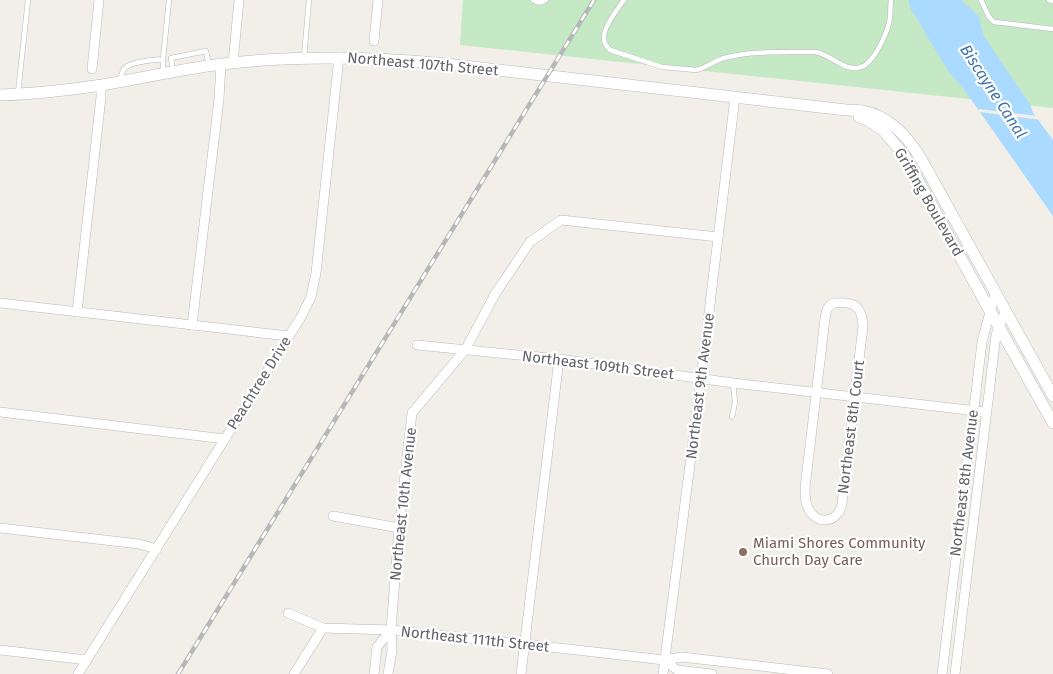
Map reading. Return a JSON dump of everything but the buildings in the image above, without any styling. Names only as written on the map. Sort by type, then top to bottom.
[{"type":"street","points":[[92,69],[99,0]]},
{"type":"street","points":[[233,63],[240,0]]},
{"type":"street","points":[[374,41],[378,0]]},
{"type":"street","name":"Northeast 107th Street","points":[[0,95],[52,92],[215,65],[304,57],[339,57],[446,64],[846,110]]},
{"type":"street","name":"Peachtree Drive","points":[[78,674],[306,307],[314,286],[339,57]]},
{"type":"street","points":[[192,326],[219,99],[215,65]]},
{"type":"street","points":[[77,312],[102,97],[100,85]]},
{"type":"street","name":"Northeast 9th Avenue","points":[[663,674],[735,97]]},
{"type":"street","name":"Griffing Boulevard","points":[[846,110],[861,110],[890,123],[905,137],[920,157],[1053,396]]},
{"type":"street","name":"Griffing Boulevard","points":[[846,110],[877,125],[904,155],[1053,423]]},
{"type":"street","name":"Northeast 10th Avenue","points":[[388,674],[392,650],[391,630],[399,528],[412,413],[465,350],[495,294],[530,242],[561,220],[718,237]]},
{"type":"street","name":"Northeast 8th Avenue","points":[[942,674],[982,342],[995,293]]},
{"type":"street","points":[[0,303],[288,336]]},
{"type":"street","name":"Northeast 8th Court","points":[[834,303],[853,304],[857,306],[862,314],[863,332],[841,509],[834,517],[825,520],[812,514],[806,506],[805,496],[816,393],[828,307],[834,303]]},
{"type":"street","name":"Northeast 8th Avenue","points":[[955,674],[996,335],[1006,312]]},
{"type":"street","name":"Northeast 109th Street","points":[[417,345],[559,359],[733,383],[986,412]]},
{"type":"street","points":[[994,351],[1001,347],[1011,348]]},
{"type":"street","points":[[521,674],[559,359]]},
{"type":"street","points":[[0,412],[225,439]]},
{"type":"street","points":[[333,516],[399,528]]},
{"type":"street","points":[[0,528],[139,544],[157,549]]},
{"type":"street","name":"Northeast 111th Street","points":[[288,613],[323,628],[391,630],[664,660],[682,657],[828,674]]},
{"type":"street","points":[[294,674],[323,628]]},
{"type":"street","points":[[374,674],[377,647],[391,630]]},
{"type":"street","points":[[0,650],[87,660]]},
{"type":"street","name":"Northeast 111th Street","points":[[664,660],[677,670],[712,674]]},
{"type":"lane","points":[[18,94],[28,0]]},
{"type":"lane","points":[[168,73],[163,60],[169,0]]},
{"type":"lane","points":[[304,57],[309,0]]},
{"type":"lane","points":[[532,0],[544,2],[546,0]]},
{"type":"lane","points":[[624,0],[604,33],[606,45],[610,50],[662,67],[696,70],[730,56],[774,52],[817,52],[848,67],[863,67],[875,54],[887,29],[891,0]]},
{"type":"lane","points":[[981,0],[994,22],[1053,29]]},
{"type":"lane","points":[[1049,0],[1053,1]]},
{"type":"lane","points":[[120,81],[125,67],[132,64],[163,60]]},
{"type":"lane","points":[[732,417],[735,402],[733,383]]},
{"type":"green space","points":[[463,0],[1053,0],[1053,108],[460,45]]},
{"type":"water","name":"Biscayne Canal","points":[[909,0],[961,0],[979,16],[983,35],[1030,104],[1033,113],[1053,140],[1053,216],[963,88],[949,72],[911,10]]},
{"type":"pier","points":[[979,109],[1038,116],[1041,120],[979,112]]},
{"type":"railway","points":[[178,674],[594,0]]},
{"type":"place","name":"Miami Shores Community Church Day Care","points":[[743,552]]}]
